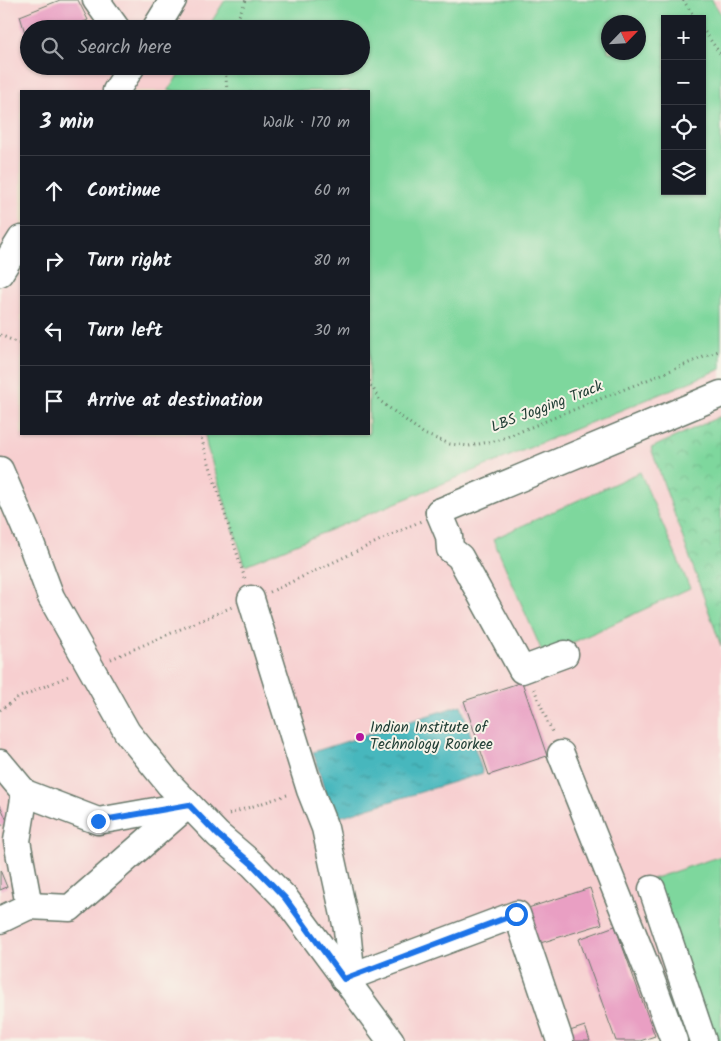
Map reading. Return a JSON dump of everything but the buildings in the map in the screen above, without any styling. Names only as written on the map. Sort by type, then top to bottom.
[{"type":"street","points":[[96,0],[110,20]]},
{"type":"street","points":[[160,20],[172,0]]},
{"type":"street","points":[[117,90],[126,75]]},
{"type":"street","points":[[565,654],[522,670],[460,557],[450,549],[449,536],[432,515],[721,394]]},
{"type":"street","points":[[0,470],[28,535],[50,597],[127,732],[196,813],[252,864],[285,898],[391,1041]]},
{"type":"street","points":[[251,599],[310,790],[324,828],[347,929],[351,970],[339,972]]},
{"type":"street","points":[[561,754],[674,1041]]},
{"type":"street","points":[[0,763],[25,793],[98,821],[196,813]]},
{"type":"street","points":[[25,793],[17,841],[29,906]]},
{"type":"street","points":[[0,920],[29,906],[70,908],[196,813]]},
{"type":"street","points":[[652,889],[703,1041]]},
{"type":"street","points":[[339,972],[516,914],[560,1041]]},
{"type":"street","points":[[650,976],[678,966]]},
{"type":"path","points":[[237,20],[246,0]]},
{"type":"path","points":[[683,0],[693,15]]},
{"type":"path","points":[[706,34],[721,55]]},
{"type":"path","points":[[226,75],[227,90]]},
{"type":"path","points":[[0,335],[20,344]]},
{"type":"path","name":"LBS Jogging Track","points":[[370,383],[380,401],[424,434],[450,444],[469,446],[499,440],[721,350]]},
{"type":"path","points":[[0,710],[20,696],[251,599],[200,435]]},
{"type":"path","points":[[288,585],[432,515]]},
{"type":"path","points":[[522,670],[530,680],[561,754]]},
{"type":"path","points":[[196,813],[310,790]]},
{"type":"shaded area","name":"Indian Institute of Technology Roorkee","points":[[0,0],[721,0],[721,1041],[0,1041]]},
{"type":"green space","points":[[225,0],[712,0],[721,14],[721,369],[245,565],[207,447],[205,435],[370,435],[370,90],[169,90],[178,75],[370,75],[370,20],[213,20]]},
{"type":"green space","points":[[721,416],[721,646],[651,448]]},
{"type":"green space","points":[[640,472],[690,588],[544,656],[493,539]]},
{"type":"green space","points":[[721,856],[721,1041],[703,1041],[649,880]]},
{"type":"water","points":[[461,705],[483,773],[333,819],[313,752]]},
{"type":"place","name":"Indian Institute of Technology Roorkee","points":[[360,737]]},
{"type":"route","points":[[98,821],[189,805],[285,898],[344,979],[516,914]]}]
